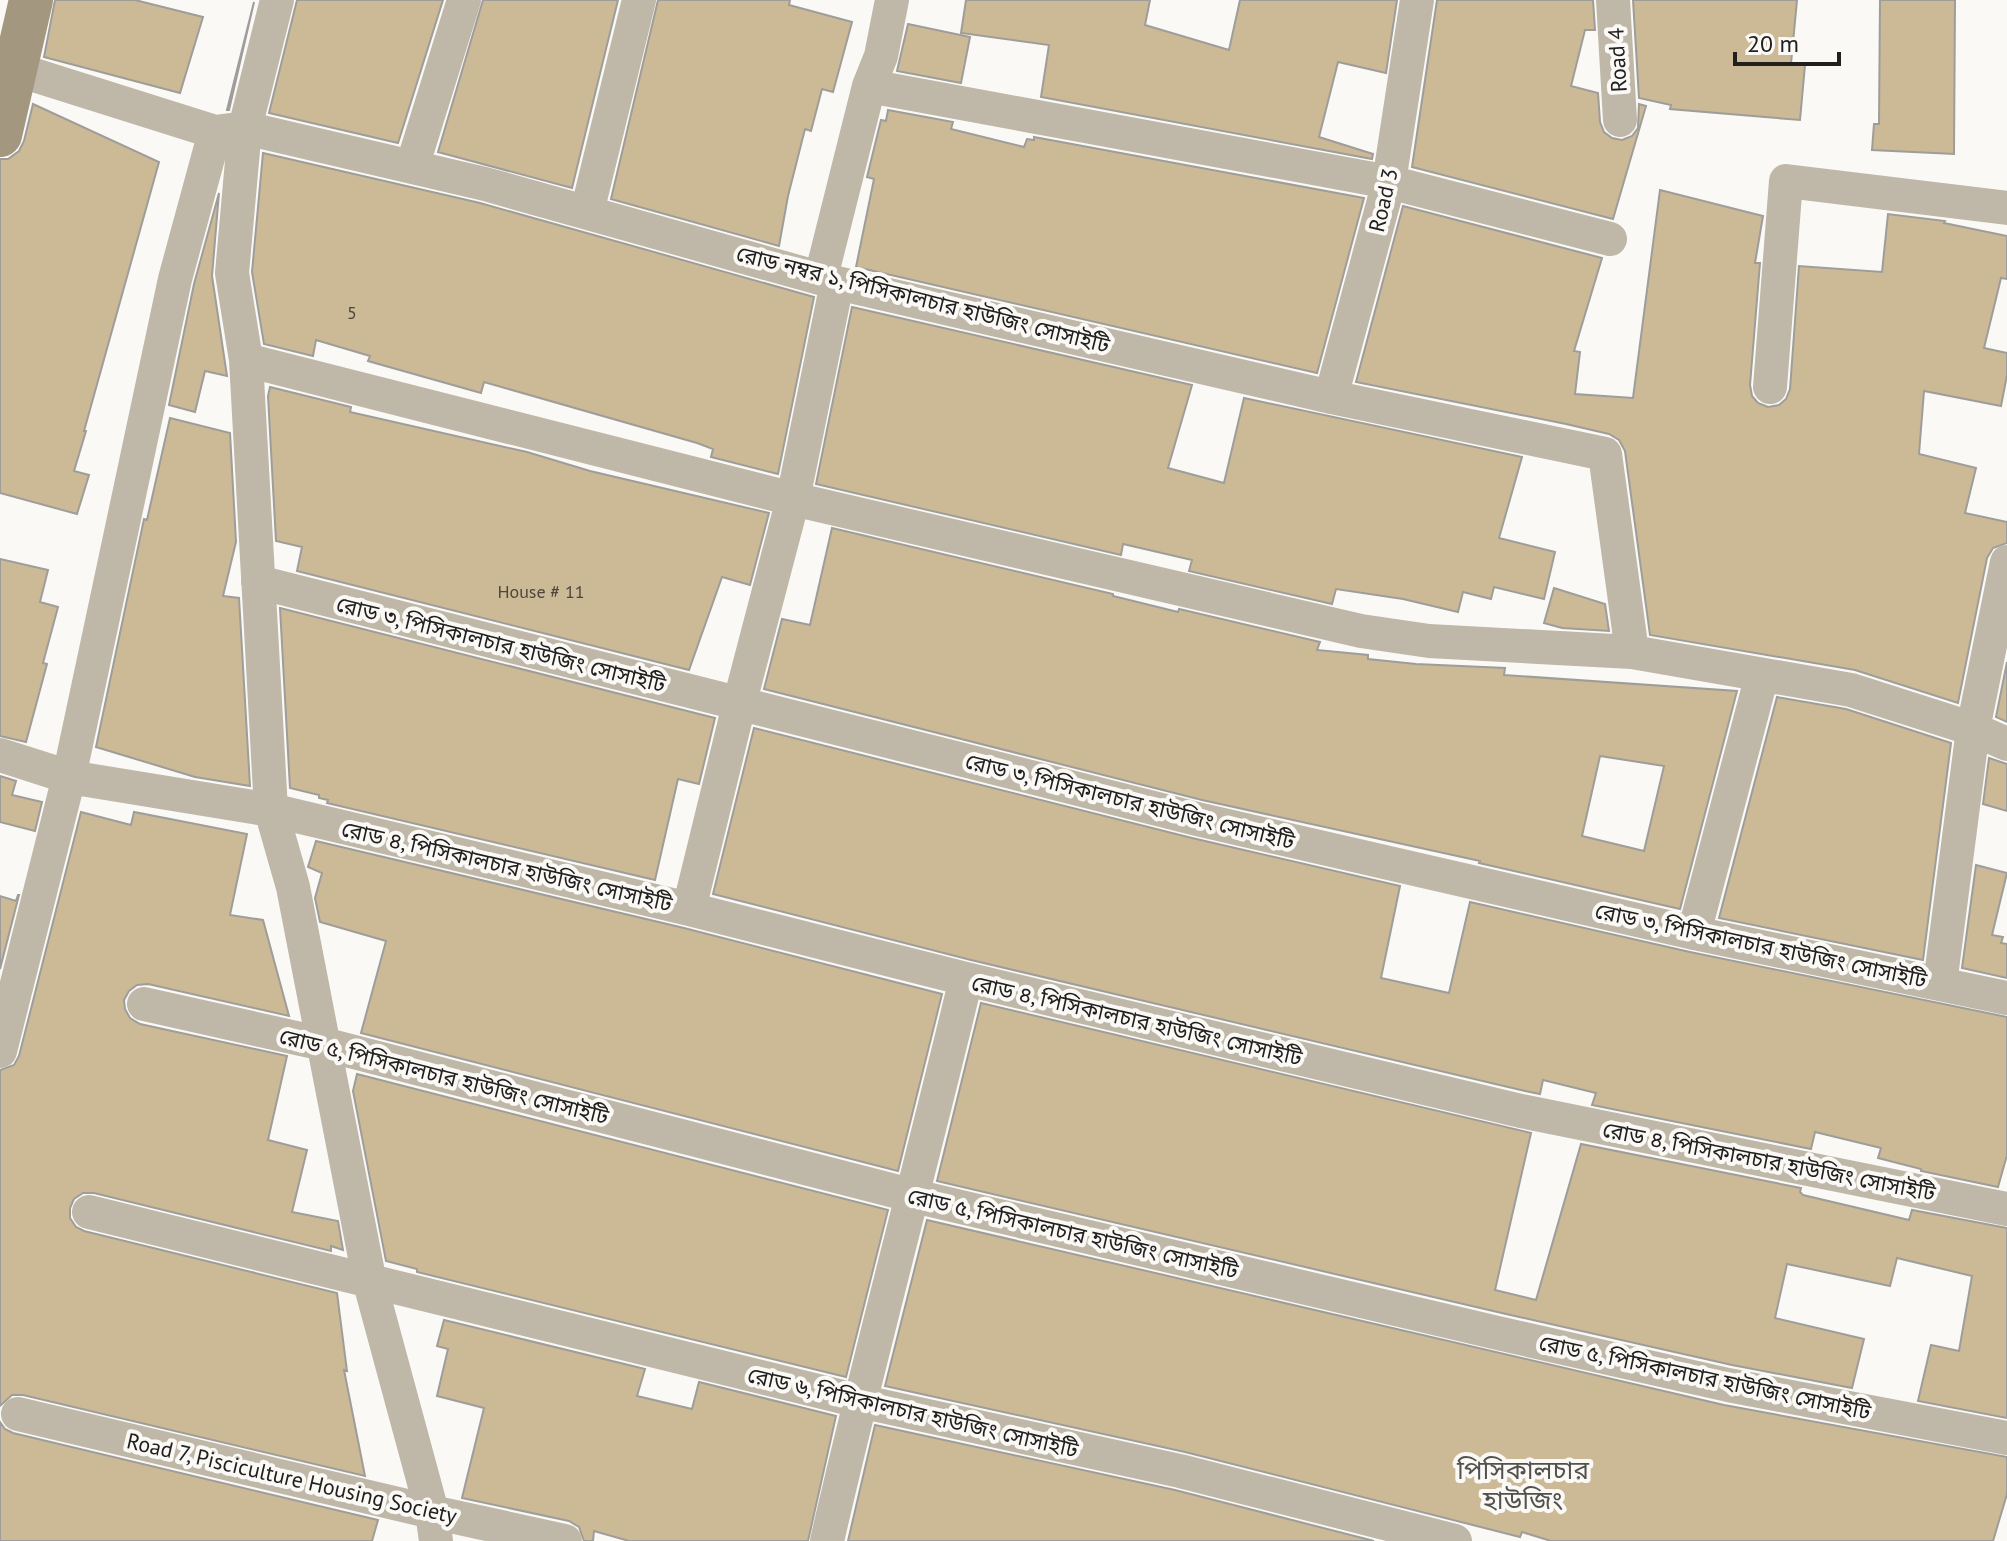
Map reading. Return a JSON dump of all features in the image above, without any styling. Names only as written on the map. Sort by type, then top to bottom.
[{"type":"main road","points":[[0,135],[31,0]]},
{"type":"street","points":[[0,1051],[69,777],[175,279],[277,0]]},
{"type":"street","points":[[412,167],[464,0]]},
{"type":"street","points":[[587,212],[639,0]]},
{"type":"street","points":[[689,909],[793,499],[829,280],[869,86],[881,56],[892,0]]},
{"type":"street","name":"Road 3","points":[[1331,397],[1389,182],[1417,0]]},
{"type":"street","name":"Road 4","points":[[1613,0],[1620,120]]},
{"type":"street","name":"রোড নম্বর ১, পিসিকালচার হাউজিং সোসাইটি","points":[[15,69],[230,130],[412,167],[587,212],[829,280],[1331,397],[1605,454],[1632,652]]},
{"type":"street","points":[[869,86],[1389,182],[1610,239]]},
{"type":"street","points":[[230,130],[232,273],[246,360],[271,810],[293,887],[370,1283],[434,1527]]},
{"type":"street","points":[[1770,387],[1786,181],[2007,208]]},
{"type":"street","points":[[246,360],[793,499],[1361,631],[1429,641],[1632,652],[1851,690],[1973,729],[2007,744]]},
{"type":"street","points":[[1940,984],[1973,729],[2007,562]]},
{"type":"street","name":"রোড ৩, পিসিকালচার হাউজিং সোসাইটি","points":[[258,582],[1197,819],[1694,933],[2007,998]]},
{"type":"street","points":[[1694,933],[1762,675]]},
{"type":"street","name":"রোড ৪, পিসিকালচার হাউজিং সোসাইটি","points":[[0,755],[69,777],[271,810],[1521,1111],[2007,1209]]},
{"type":"street","points":[[827,1541],[859,1401],[914,1196],[966,979]]},
{"type":"street","name":"রোড ৫, পিসিকালচার হাউজিং সোসাইটি","points":[[144,1004],[323,1044],[914,1196],[1728,1385],[2007,1438]]},
{"type":"street","name":"রোড ৬, পিসিকালচার হাউজিং সোসাইটি","points":[[89,1212],[859,1401],[1180,1471],[1455,1541]]},
{"type":"street","name":"Road 7, Pisciculture Housing Society","points":[[18,1414],[434,1527],[565,1541]]},
{"type":"building","points":[[55,0],[135,0],[203,17],[180,93],[44,57]]},
{"type":"building","points":[[297,0],[443,0],[398,143],[269,113]]},
{"type":"building","points":[[483,0],[618,0],[572,188],[438,152]]},
{"type":"building","points":[[658,0],[790,0],[789,5],[852,22],[833,92],[822,89],[811,131],[805,129],[779,246],[611,199]]},
{"type":"building","points":[[966,0],[1150,0],[1145,25],[1229,50],[1240,0],[1397,0],[1386,73],[1338,62],[1319,137],[1373,154],[1372,159],[1041,97],[1049,45],[961,33]]},
{"type":"building","points":[[1437,0],[1593,0],[1595,30],[1585,30],[1571,86],[1598,93],[1600,122],[1604,132],[1612,138],[1622,140],[1632,136],[1638,128],[1639,104],[1646,106],[1613,219],[1412,167]]},
{"type":"building","points":[[1633,0],[1797,0],[1791,64],[1805,65],[1800,120],[1670,109],[1671,105],[1639,98]]},
{"type":"building","points":[[1880,0],[1955,0],[1954,154],[1872,150],[1874,124],[1879,124]]},
{"type":"building","points":[[254,2],[229,110],[227,110]]},
{"type":"building","points":[[908,24],[970,37],[961,83],[897,71]]},
{"type":"building","points":[[33,104],[159,162],[74,471],[89,475],[77,514],[0,493],[0,159],[8,159],[19,151]]},
{"type":"building","points":[[888,110],[953,122],[951,129],[1024,147],[1027,139],[1034,140],[1034,137],[1364,198],[1317,373],[856,267],[874,179],[867,177],[881,120],[886,121]]},
{"type":"building","points":[[263,153],[480,203],[814,297],[778,474],[711,457],[713,449],[697,443],[484,382],[481,393],[368,361],[370,356],[316,340],[313,356],[264,344],[252,272]]},
{"type":"building","points":[[1660,190],[1763,216],[1755,263],[1760,263],[1750,385],[1752,396],[1768,407],[1779,405],[1790,389],[1799,266],[1882,272],[1888,214],[1945,221],[2007,236],[2007,279],[2001,278],[1984,348],[2007,353],[2007,375],[2001,406],[1924,391],[1919,454],[1976,468],[1965,513],[2007,522],[2007,543],[1993,548],[1987,558],[1958,703],[1855,670],[1650,635],[1625,451],[1619,440],[1609,434],[1566,424],[1356,382],[1403,206],[1602,258],[1574,351],[1580,352],[1575,394],[1633,398]]},
{"type":"building","points":[[219,193],[212,276],[227,376],[205,371],[195,412],[169,405],[194,284]]},
{"type":"building","points":[[852,307],[1192,385],[1168,468],[1224,483],[1244,398],[1522,457],[1499,538],[1555,552],[1544,599],[1494,587],[1491,599],[1463,592],[1458,612],[1403,599],[1336,589],[1332,604],[1189,571],[1192,560],[1123,544],[1121,555],[816,484]]},
{"type":"building","points":[[270,387],[351,407],[350,412],[527,452],[590,471],[769,513],[750,585],[722,577],[689,670],[297,571],[302,547],[276,541]]},
{"type":"building","points":[[170,418],[230,433],[236,542],[223,596],[239,598],[250,786],[195,777],[96,747],[144,519],[147,520]]},
{"type":"building","points":[[832,528],[1178,612],[1179,609],[1320,642],[1317,650],[1416,664],[1505,668],[1504,675],[1737,691],[1680,909],[1202,800],[764,689],[782,619],[810,625]],"holes":[[[1600,756],[1664,766],[1644,851],[1582,836]]]},
{"type":"building","points":[[0,559],[48,570],[40,602],[58,607],[43,663],[47,664],[26,742],[0,736]]},
{"type":"building","points":[[1554,588],[1605,604],[1609,631],[1562,628],[1544,623]]},
{"type":"building","points":[[280,608],[715,718],[699,784],[678,779],[655,880],[327,803],[328,800],[319,798],[319,795],[290,788]]},
{"type":"building","points":[[2007,662],[2007,722],[1996,717]]},
{"type":"building","points":[[1777,697],[1846,709],[1951,743],[1923,960],[1719,918]]},
{"type":"building","points":[[754,728],[1192,838],[1400,886],[1381,978],[1449,993],[1470,902],[1690,952],[2007,1017],[2007,1155],[1998,1187],[1921,1171],[1878,1158],[1881,1148],[1815,1132],[1811,1149],[1592,1105],[1596,1093],[1543,1080],[1540,1094],[1525,1091],[971,960],[713,894]]},
{"type":"building","points":[[1989,758],[2007,764],[2007,811],[1983,804]]},
{"type":"building","points":[[0,776],[16,781],[12,795],[42,802],[35,831],[0,822]]},
{"type":"building","points":[[81,812],[131,825],[134,812],[247,834],[230,915],[263,920],[289,1016],[148,984],[137,985],[129,991],[124,1000],[125,1009],[130,1018],[140,1024],[287,1056],[268,1140],[307,1150],[292,1212],[338,1221],[343,1250],[331,1246],[331,1251],[94,1193],[83,1193],[74,1199],[70,1218],[76,1227],[84,1231],[337,1293],[347,1371],[344,1370],[365,1476],[23,1395],[12,1395],[0,1406],[0,1070],[14,1065],[19,1056]]},
{"type":"building","points":[[316,841],[684,928],[942,994],[898,1171],[361,1033],[386,941],[320,922],[315,898],[322,873],[308,867]]},
{"type":"building","points":[[1976,865],[2007,873],[1992,935],[2003,937],[2001,943],[2007,944],[2007,978],[1962,968]]},
{"type":"building","points":[[18,895],[0,969],[0,896],[16,901]]},
{"type":"building","points":[[981,1003],[1531,1133],[1495,1290],[1536,1300],[1581,1144],[1801,1188],[1803,1195],[1909,1220],[1912,1210],[2007,1228],[2007,1418],[1918,1401],[1931,1345],[1959,1351],[1972,1276],[1897,1258],[1890,1286],[1787,1264],[1775,1318],[1864,1339],[1852,1388],[1732,1365],[1506,1314],[937,1181]]},
{"type":"building","points":[[357,1074],[888,1210],[846,1377],[417,1272],[417,1269],[386,1261],[353,1091]]},
{"type":"building","points":[[927,1220],[1724,1405],[2007,1457],[2007,1494],[1993,1541],[1551,1541],[1522,1532],[1520,1537],[1185,1452],[885,1386]]},
{"type":"building","points":[[444,1320],[645,1369],[637,1396],[692,1409],[699,1382],[836,1416],[808,1541],[629,1541],[594,1531],[593,1541],[584,1541],[579,1527],[569,1521],[462,1498],[484,1408],[437,1396],[448,1349],[437,1346]]},
{"type":"building","points":[[0,1422],[13,1433],[378,1520],[372,1541],[0,1541]]},
{"type":"building","points":[[875,1425],[1175,1490],[1374,1541],[848,1541]]},
{"type":"district","name":"পিসিকালচার হাউজিং","points":[[1523,1484]]}]
